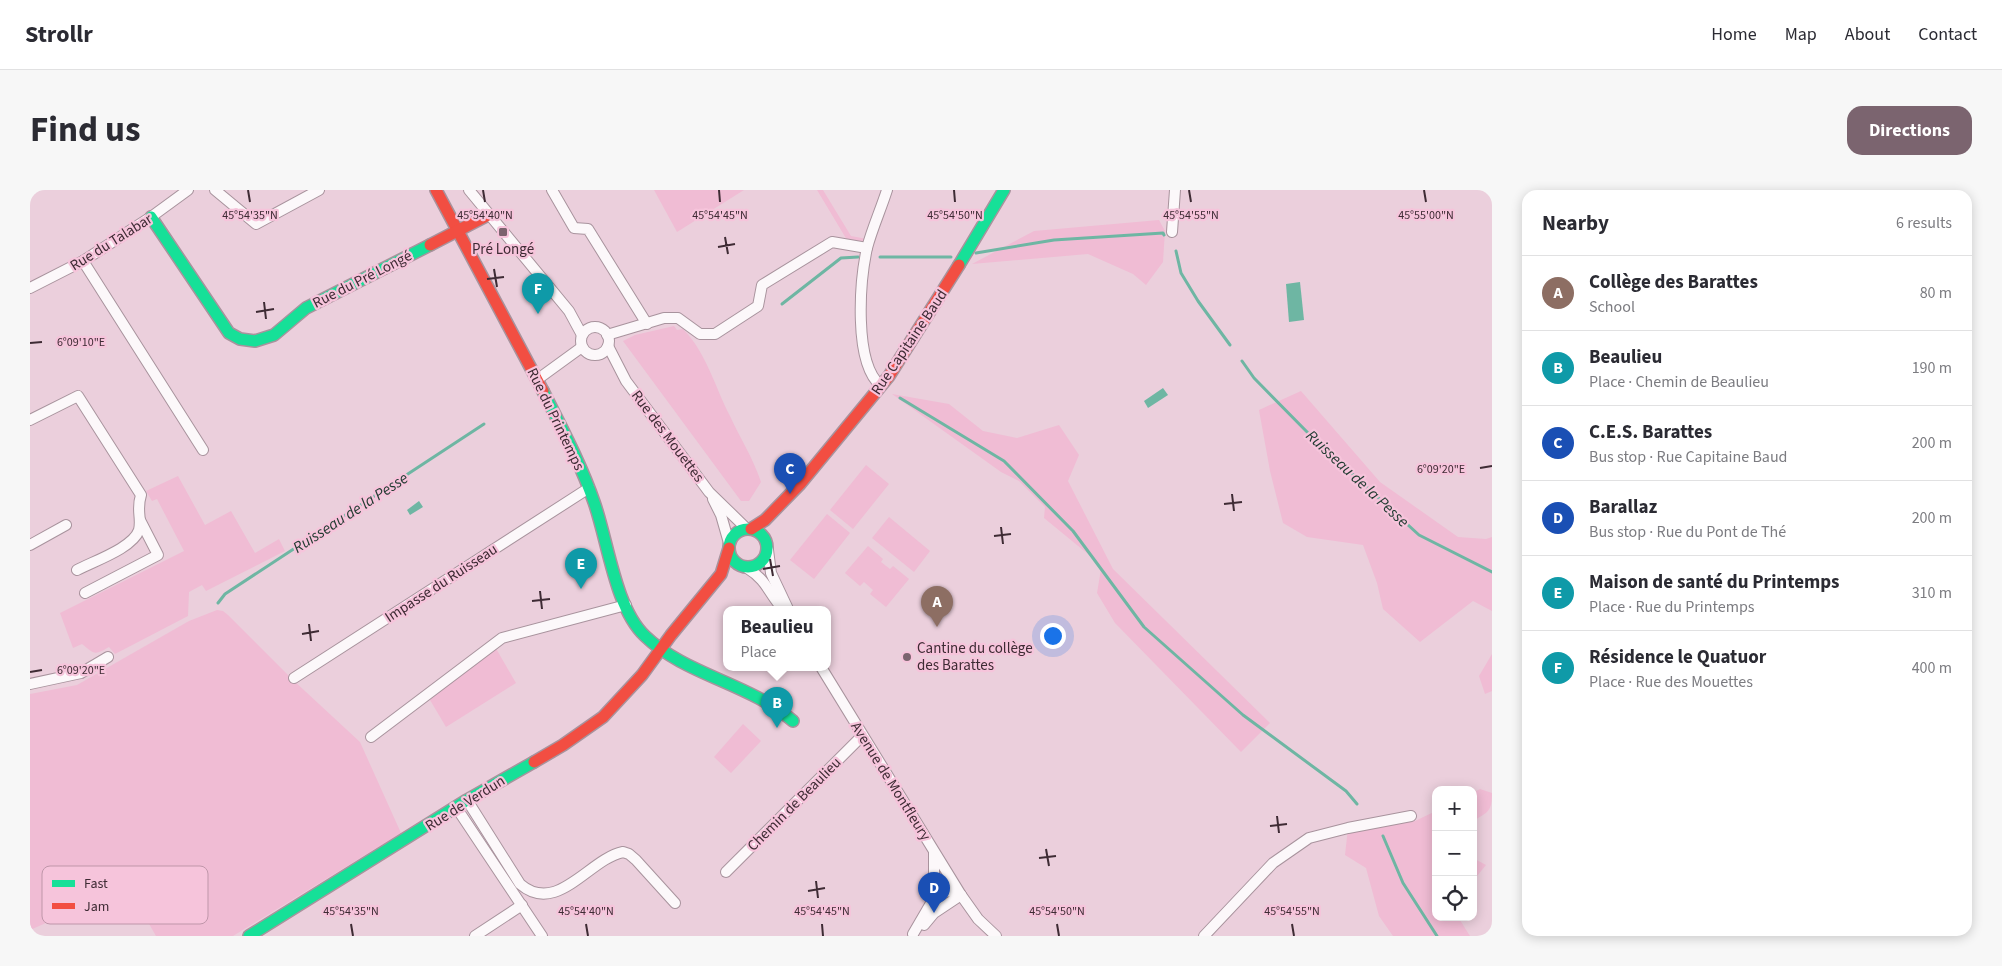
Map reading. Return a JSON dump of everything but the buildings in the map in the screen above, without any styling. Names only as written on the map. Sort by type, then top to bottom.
[{"type":"main road","name":"Rue du Printemps","points":[[436,190],[538,379],[589,488],[601,523],[618,588],[634,622],[654,644],[662,649]]},
{"type":"main road","name":"Rue Capitaine Baud","points":[[749,529],[765,520],[800,484],[882,386],[929,314],[1004,190]]},
{"type":"main road","name":"Rue du Pré Longé","points":[[151,217],[229,333],[240,339],[255,341],[274,335],[306,308],[488,215]]},
{"type":"main road","name":"Rue Capitaine Baud","points":[[768,548],[774,529],[800,484]]},
{"type":"main road","points":[[749,529],[764,536],[768,548],[761,563],[745,567],[734,562],[729,545],[734,534],[749,529]]},
{"type":"main road","name":"Rue de Verdun","points":[[249,936],[467,800],[563,745],[603,717],[622,698],[721,574],[729,545]]},
{"type":"main road","name":"Rue de Verdun","points":[[662,649],[675,640],[732,574],[745,567]]},
{"type":"main road","points":[[662,649],[702,672],[748,691],[783,712],[793,721]]},
{"type":"street","name":"Rue du Talabar","points":[[30,288],[83,262],[188,190]]},
{"type":"street","points":[[215,190],[256,224],[319,190]]},
{"type":"street","points":[[469,190],[569,312],[582,335],[582,346],[586,352],[592,355],[599,354],[608,346],[608,335],[604,331],[569,312]]},
{"type":"street","points":[[552,190],[574,228],[588,229],[646,324]]},
{"type":"street","points":[[882,386],[874,378],[869,367],[862,327],[861,304],[868,245],[887,190]]},
{"type":"street","points":[[1172,232],[1175,190]]},
{"type":"street","points":[[608,335],[664,318],[678,318],[700,334],[715,334],[758,306],[762,285],[832,242],[868,245]]},
{"type":"street","points":[[83,262],[203,450]]},
{"type":"street","points":[[582,335],[586,330],[595,327]]},
{"type":"street","points":[[538,379],[582,346]]},
{"type":"street","name":"Rue des Mouettes","points":[[608,346],[613,360],[626,381],[709,492],[721,515],[729,545]]},
{"type":"street","name":"Rue des Mouettes","points":[[599,354],[626,381]]},
{"type":"street","points":[[30,420],[78,396],[141,495],[138,506],[140,520],[138,531],[128,544],[77,570]]},
{"type":"street","name":"Impasse du Ruisseau","points":[[294,678],[589,488]]},
{"type":"street","name":"Rue des Mouettes","points":[[709,492],[749,529]]},
{"type":"street","points":[[85,593],[158,555],[140,520]]},
{"type":"street","points":[[30,545],[66,525]]},
{"type":"street","points":[[768,548],[771,573],[787,606]]},
{"type":"street","points":[[745,567],[763,580],[780,606]]},
{"type":"street","points":[[371,736],[502,638],[626,605]]},
{"type":"street","points":[[30,684],[81,673],[108,657]]},
{"type":"street","name":"Avenue de Montfleury","points":[[823,671],[960,895],[996,936]]},
{"type":"street","name":"Chemin de Beaulieu","points":[[726,872],[862,736]]},
{"type":"street","points":[[467,800],[520,884],[527,890],[548,894],[559,891],[609,858],[623,852],[636,860],[675,903]]},
{"type":"street","points":[[456,807],[542,936]]},
{"type":"street","points":[[1204,936],[1273,863],[1309,838],[1348,828],[1411,816]]},
{"type":"street","points":[[911,935],[934,898],[933,850]]},
{"type":"street","points":[[934,898],[948,891],[960,895]]},
{"type":"street","points":[[911,935],[921,928],[934,913],[960,895]]},
{"type":"street","points":[[475,936],[522,905]]},
{"type":"street","points":[[946,905],[972,910]]},
{"type":"shaded area","points":[[654,190],[744,190],[677,232]]},
{"type":"shaded area","points":[[817,190],[823,190],[851,236],[867,239],[866,244],[847,240]]},
{"type":"shaded area","points":[[1159,220],[1165,231],[1163,262],[1146,285],[1133,274],[1088,254],[972,264],[1034,231]]},
{"type":"shaded area","points":[[1300,282],[1304,320],[1289,322],[1286,284]]},
{"type":"shaded area","points":[[674,326],[677,330],[683,329],[698,348],[754,465],[761,482],[749,501],[741,501],[623,341],[635,335]]},
{"type":"shaded area","points":[[1163,388],[1168,395],[1148,408],[1144,401]]},
{"type":"shaded area","points":[[1301,391],[1380,482],[1458,537],[1486,539],[1492,537],[1492,611],[1473,601],[1420,642],[1383,609],[1377,583],[1363,545],[1307,537],[1283,523],[1270,471],[1259,410]]},
{"type":"shaded area","points":[[892,394],[949,404],[983,431],[1017,438],[1059,425],[1079,455],[1068,481],[1113,569],[1270,723],[1241,752],[1115,623],[1097,593],[1101,569],[1094,559],[1044,518],[1045,507],[1019,481],[1001,472]]},
{"type":"shaded area","points":[[866,465],[889,484],[853,529],[830,510]]},
{"type":"shaded area","points":[[178,476],[205,525],[231,511],[255,553],[279,539],[285,551],[206,591],[202,585],[189,592],[188,616],[115,654],[109,647],[95,653],[82,644],[73,648],[60,613],[184,551],[157,499],[152,501],[146,491]]},
{"type":"shaded area","points":[[419,501],[423,507],[410,515],[407,510]]},
{"type":"shaded area","points":[[827,514],[850,533],[814,579],[790,560]]},
{"type":"shaded area","points":[[889,517],[930,551],[914,572],[872,538]]},
{"type":"shaded area","points":[[868,546],[883,559],[881,562],[890,569],[893,566],[909,579],[886,607],[870,594],[873,590],[864,582],[860,586],[845,573]]},
{"type":"shaded area","points":[[217,610],[223,611],[360,742],[401,833],[233,936],[156,936],[149,924],[208,924],[208,866],[42,866],[42,924],[44,924],[30,930],[30,694],[77,685],[189,621]]},
{"type":"shaded area","points":[[494,645],[516,683],[446,727],[430,700]]},
{"type":"shaded area","points":[[1492,654],[1492,691],[1485,694],[1479,676]]},
{"type":"shaded area","points":[[743,724],[761,741],[731,773],[714,757]]},
{"type":"shaded area","points":[[1480,789],[1492,793],[1490,808],[1477,819],[1477,791]]},
{"type":"shaded area","points":[[1432,813],[1432,921],[1461,921],[1470,936],[1393,936],[1379,916],[1366,868],[1345,855],[1348,828],[1415,821]]},
{"type":"shaded area","points":[[1477,860],[1486,865],[1477,876]]},
{"type":"waterway","name":"Ruisseau de la Pesse","points":[[976,253],[1054,240],[1163,233],[1164,235]]},
{"type":"waterway","name":"Ruisseau de la Pesse","points":[[1176,251],[1181,273],[1198,301],[1230,345]]},
{"type":"waterway","name":"Ruisseau de la Pesse","points":[[782,304],[841,258],[858,257]]},
{"type":"waterway","name":"Ruisseau de la Pesse","points":[[880,257],[951,257]]},
{"type":"waterway","name":"Ruisseau de la Pesse","points":[[1242,361],[1254,378],[1313,438],[1419,535],[1492,572]]},
{"type":"waterway","points":[[900,398],[1004,461],[1073,531],[1144,627],[1243,715],[1346,791],[1357,804]]},
{"type":"waterway","name":"Ruisseau de la Pesse","points":[[218,603],[225,594],[484,424]]},
{"type":"waterway","points":[[1383,836],[1403,883],[1437,936]]},
{"type":"traffic: fast","points":[[959,265],[1004,190]]},
{"type":"traffic: fast","points":[[151,217],[229,333],[240,339],[255,341],[274,335],[306,308],[430,245]]},
{"type":"traffic: fast","points":[[543,391],[589,488],[619,592],[635,624],[645,636],[661,649],[698,670],[757,697],[793,721]]},
{"type":"traffic: fast","points":[[748,529],[762,534],[767,548],[762,562],[748,567],[734,562],[729,548],[734,534],[748,529]]},
{"type":"traffic: fast","points":[[249,936],[467,800],[534,762]]},
{"type":"traffic: jam","points":[[436,190],[543,391]]},
{"type":"traffic: jam","points":[[430,245],[488,215]]},
{"type":"traffic: jam","points":[[751,529],[765,520],[800,484],[889,376],[959,265]]},
{"type":"traffic: jam","points":[[534,762],[563,745],[603,717],[642,675],[671,635],[721,574],[729,548]]},
{"type":"place","name":"Pré Longé","points":[[503,232]]},
{"type":"place","name":"Résidence le Quatuor","points":[[538,314]]},
{"type":"place","name":"C.E.S. Barattes","points":[[790,494]]},
{"type":"place","name":"Maison de santé du Printemps","points":[[581,589]]},
{"type":"place","name":"Collège des Barattes","points":[[937,627]]},
{"type":"place","name":"Cantine du collège des Barattes","points":[[907,657]]},
{"type":"place","name":"Beaulieu","points":[[777,728]]},
{"type":"place","name":"Barallaz","points":[[934,913]]}]
